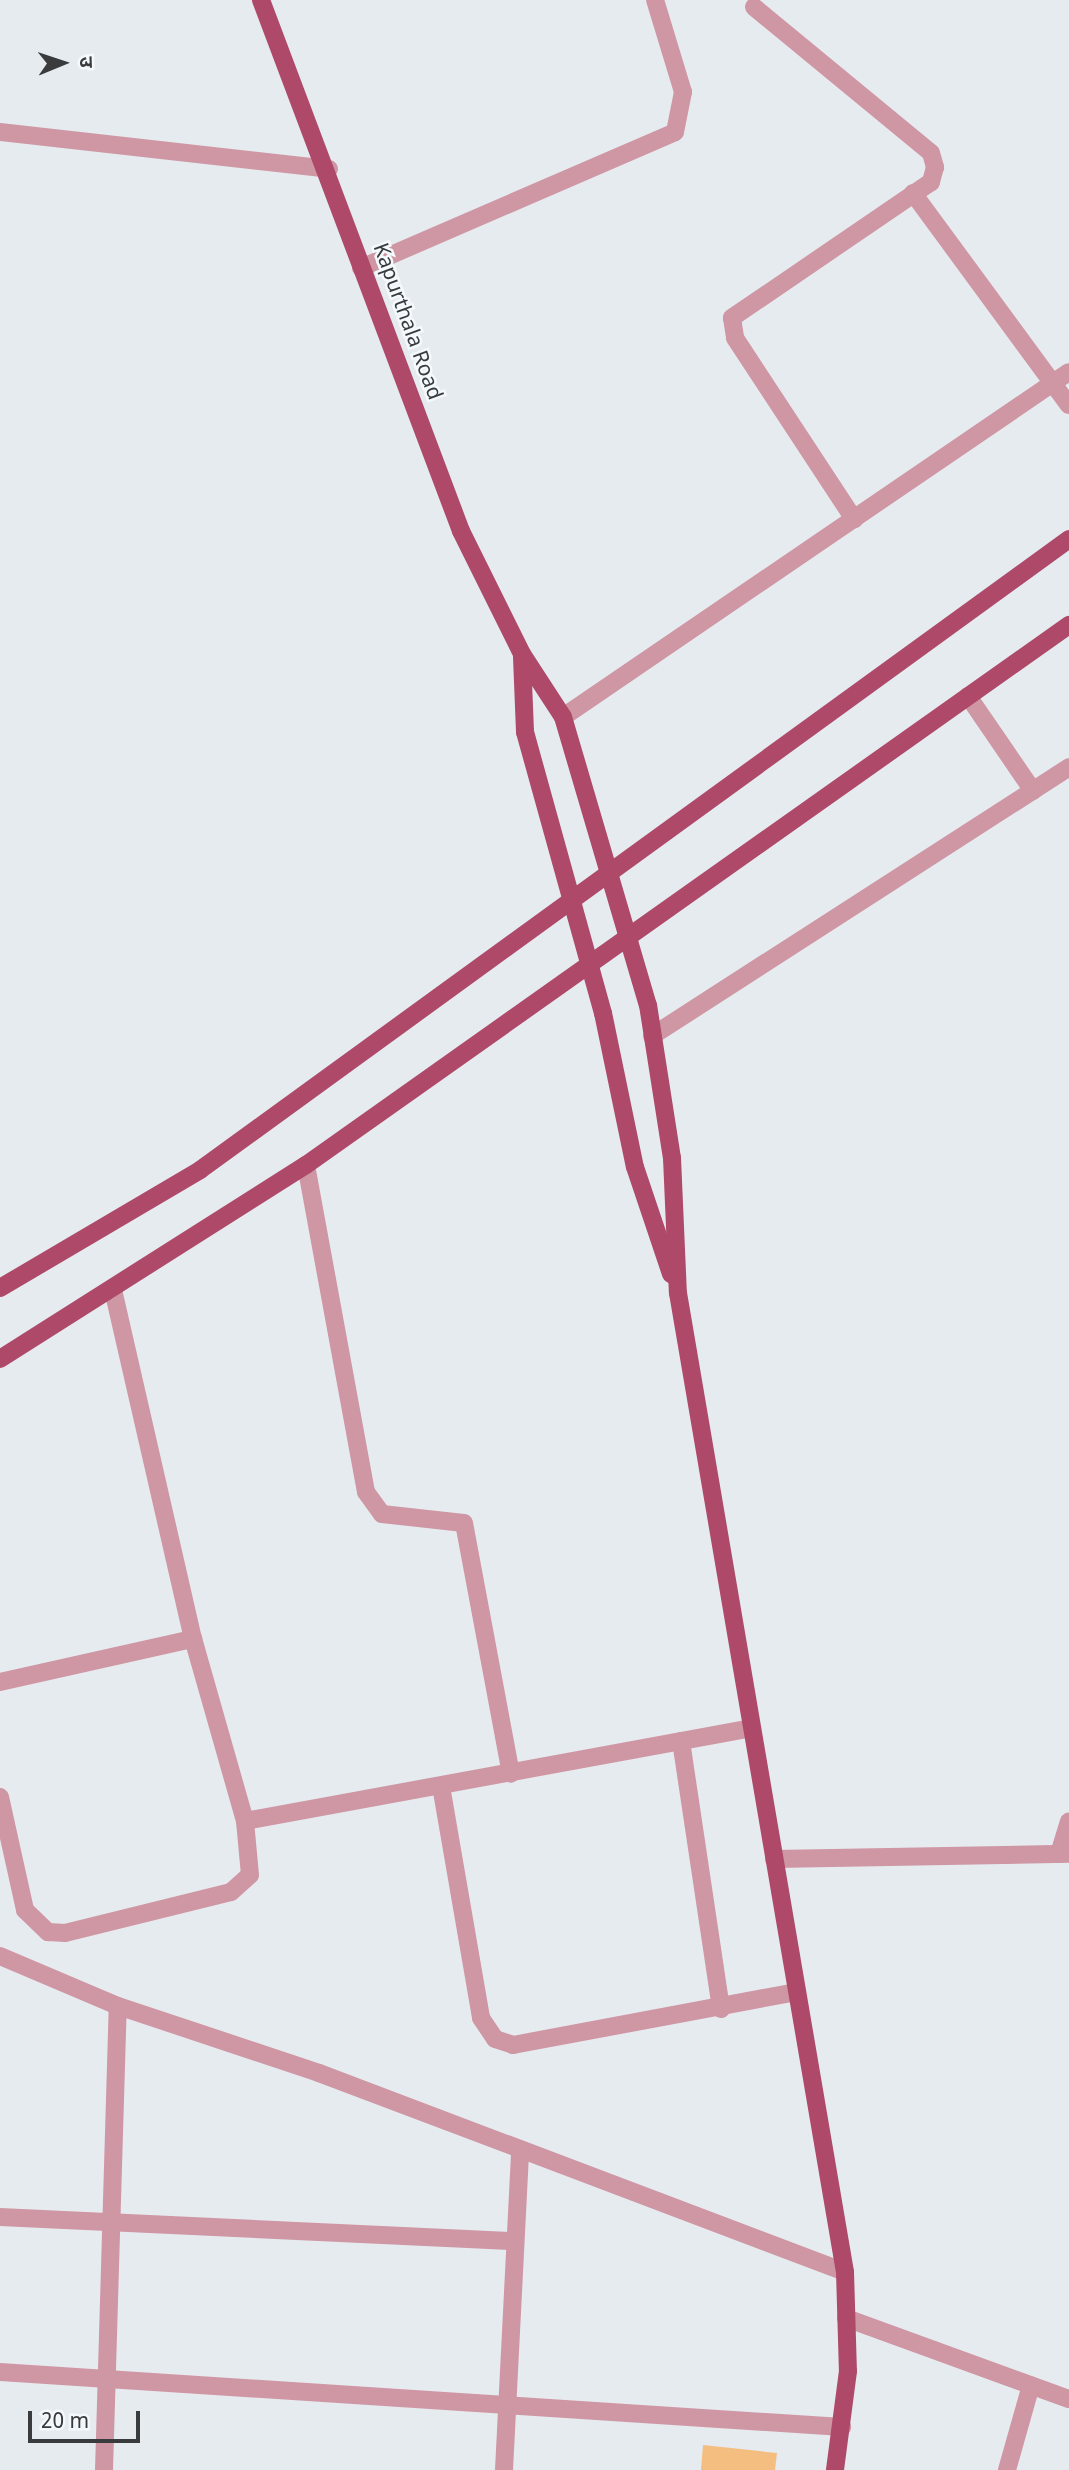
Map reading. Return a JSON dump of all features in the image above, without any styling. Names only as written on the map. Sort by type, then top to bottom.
[{"type":"main road","name":"Kapurthala Road","points":[[261,0],[329,169],[361,268],[461,531],[522,654],[563,717],[628,937],[652,1036],[672,1158],[678,1293]]},
{"type":"main road","points":[[0,1288],[200,1170],[1069,539]]},
{"type":"main road","points":[[0,1359],[113,1291],[306,1166],[1069,625]]},
{"type":"main road","points":[[522,654],[525,732],[590,964],[635,1167],[678,1293],[845,2272],[842,2427],[835,2470]]},
{"type":"street","points":[[361,268],[675,132],[683,92],[655,0]]},
{"type":"street","points":[[754,7],[931,153],[931,182],[740,308],[730,326],[854,519]]},
{"type":"street","points":[[0,132],[329,169]]},
{"type":"street","points":[[913,193],[1069,405]]},
{"type":"street","points":[[563,717],[1069,372]]},
{"type":"street","points":[[968,696],[1033,791]]},
{"type":"street","points":[[652,1036],[1069,767]]},
{"type":"street","points":[[306,1166],[366,1492],[382,1514],[464,1523],[511,1774]]},
{"type":"street","points":[[0,1797],[25,1910],[48,1932],[65,1933],[231,1892],[250,1875],[245,1821],[193,1639],[113,1291]]},
{"type":"street","points":[[0,1682],[193,1639]]},
{"type":"street","points":[[245,1821],[752,1728]]},
{"type":"street","points":[[681,1741],[721,2010]]},
{"type":"street","points":[[441,1786],[481,2018],[495,2039],[513,2045],[721,2010],[797,1993]]},
{"type":"street","points":[[774,1859],[1064,1854],[1069,1822]]},
{"type":"street","points":[[0,1956],[118,2006],[520,2150],[845,2272]]},
{"type":"street","points":[[104,2470],[116,2225],[118,2006]]},
{"type":"street","points":[[504,2470],[511,2241],[520,2150]]},
{"type":"street","points":[[0,2217],[116,2225],[511,2241]]},
{"type":"street","points":[[846,2318],[1069,2399]]},
{"type":"street","points":[[0,2372],[108,2383],[507,2403],[842,2427]]},
{"type":"street","points":[[1007,2470],[1031,2385]]},
{"type":"building","points":[[703,2445],[777,2453],[775,2470],[701,2470]]}]
